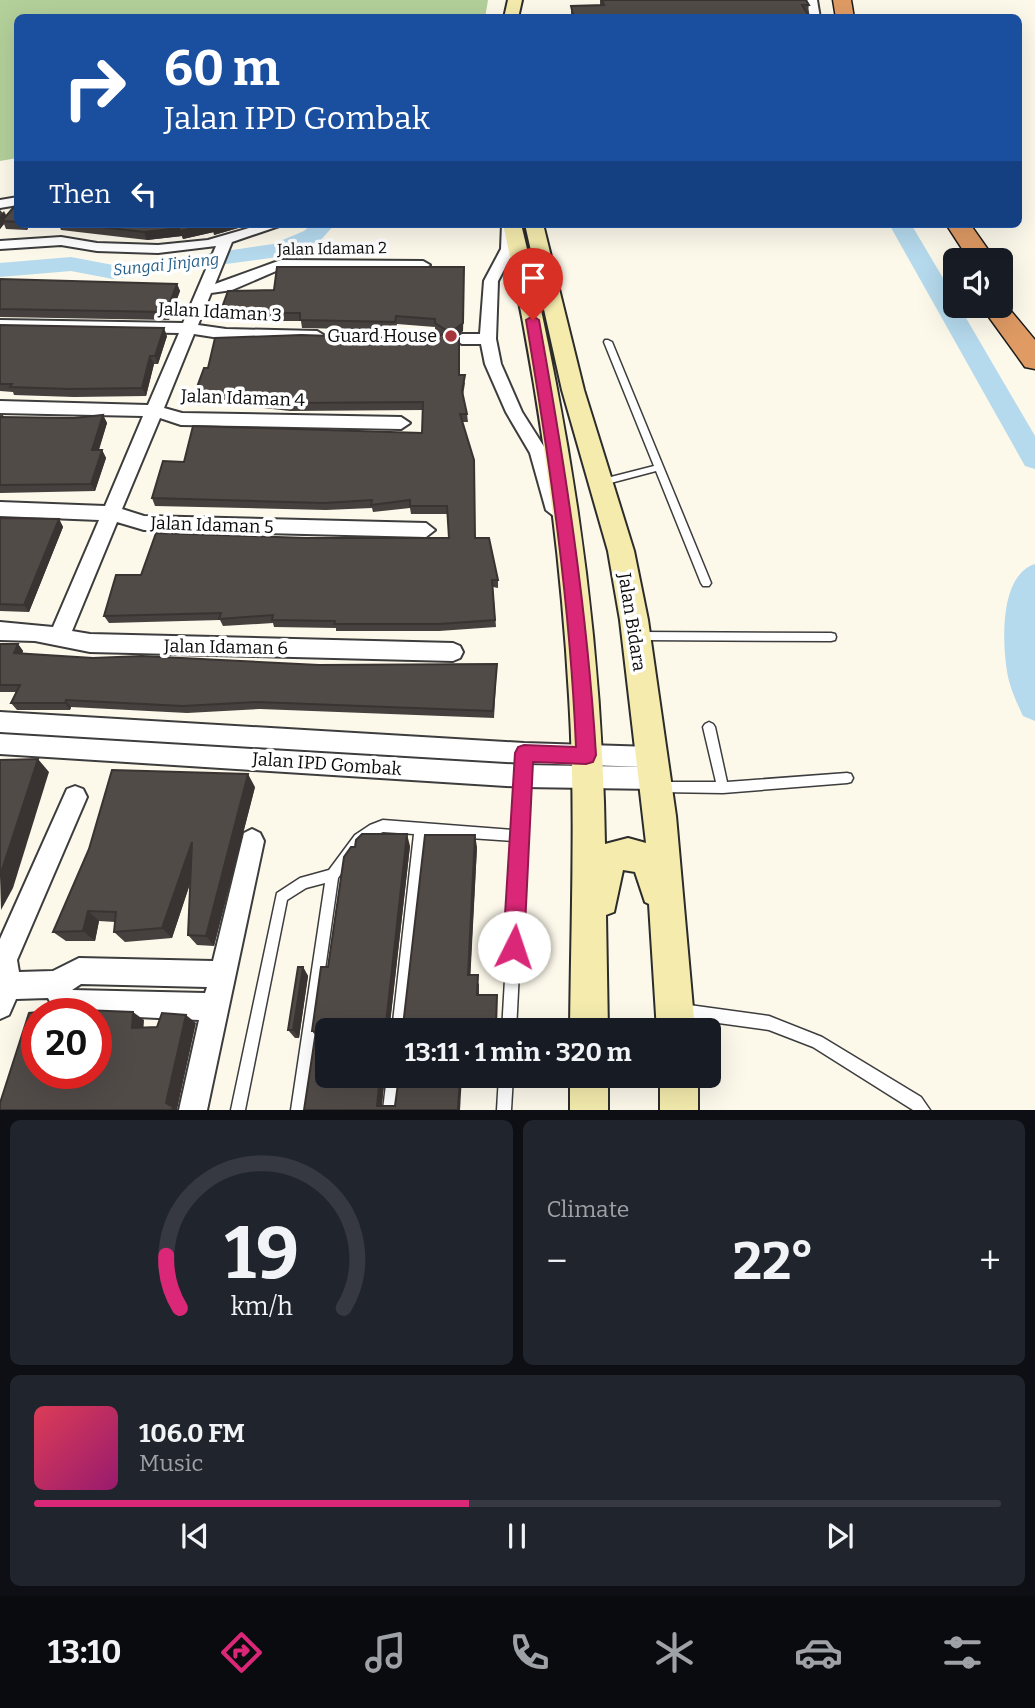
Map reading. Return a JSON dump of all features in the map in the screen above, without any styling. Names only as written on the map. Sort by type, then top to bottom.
[{"type":"highway","points":[[842,0],[855,10]]},
{"type":"highway","points":[[941,228],[954,248]]},
{"type":"highway","points":[[961,228],[974,248]]},
{"type":"highway","points":[[1013,302],[1035,331]]},
{"type":"highway","points":[[1004,318],[1035,360]]},
{"type":"main road","points":[[512,228],[546,388],[574,596],[587,767],[589,1018]]},
{"type":"main road","name":"Jalan Bidara","points":[[535,228],[573,390],[603,482],[621,551],[654,774],[675,1012]]},
{"type":"main road","points":[[590,1018],[603,878],[608,860],[619,853],[634,853],[649,862],[655,876],[675,1012]]},
{"type":"main road","points":[[589,1088],[589,1110]]},
{"type":"main road","points":[[679,1088],[679,1110]]},
{"type":"street","points":[[0,245],[61,241],[110,248],[158,249],[224,244],[267,228]]},
{"type":"street","points":[[511,228],[508,249],[491,281],[487,301],[488,340],[493,364],[514,412],[546,470],[574,596]]},
{"type":"street","points":[[60,637],[224,244]]},
{"type":"street","name":"Jalan Idaman 2","points":[[208,282],[227,287],[281,264],[423,265]]},
{"type":"street","name":"Jalan Idaman 3","points":[[0,325],[189,328],[226,334],[439,339]]},
{"type":"street","points":[[462,339],[488,340]]},
{"type":"street","name":"Jalan Idaman 4","points":[[0,407],[156,411],[181,419],[401,423]]},
{"type":"street","name":"Jalan Idaman 5","points":[[0,509],[111,513],[144,523],[426,530]]},
{"type":"street","name":"Jalan Idaman 6","points":[[0,631],[35,632],[90,643],[453,652]]},
{"type":"street","name":"Jalan IPD Gombak","points":[[0,722],[524,765]]},
{"type":"street","name":"Jalan IPD Gombak","points":[[0,744],[587,767],[654,774]]},
{"type":"street","points":[[75,797],[2,960],[4,996],[57,984],[79,971],[223,974]]},
{"type":"street","points":[[193,1110],[251,841]]},
{"type":"street","points":[[57,984],[64,1003],[215,1007]]},
{"type":"lane","points":[[608,342],[706,583]]},
{"type":"lane","points":[[603,482],[657,468]]},
{"type":"lane","points":[[635,636],[831,637]]},
{"type":"lane","points":[[709,727],[723,788]]},
{"type":"lane","points":[[510,1018],[524,765]]},
{"type":"lane","points":[[654,774],[723,788],[847,778]]},
{"type":"lane","points":[[298,1110],[332,876],[352,846],[371,829],[383,826],[520,836]]},
{"type":"lane","points":[[400,1018],[421,829]]},
{"type":"lane","points":[[237,1110],[281,897],[292,887],[314,878],[332,876]]},
{"type":"lane","points":[[675,1012],[769,1023],[817,1042],[916,1102],[923,1110]]},
{"type":"lane","points":[[390,1110],[393,1088]]},
{"type":"lane","points":[[504,1110],[505,1088]]},
{"type":"green space","points":[[0,0],[488,0],[486,14],[14,14],[14,159],[0,161]]},
{"type":"building","points":[[602,0],[806,0],[809,5],[802,5],[808,14],[573,14],[571,6],[604,5]]},
{"type":"building","points":[[14,207],[14,222],[2,221]]},
{"type":"building","points":[[110,228],[179,228],[144,232]]},
{"type":"building","points":[[277,267],[464,267],[463,323],[451,332],[459,338],[459,375],[465,375],[462,391],[467,414],[460,414],[474,460],[475,538],[489,538],[498,580],[492,580],[495,620],[439,624],[334,624],[335,621],[272,620],[273,615],[219,619],[221,613],[104,616],[116,575],[141,575],[156,533],[307,538],[449,538],[447,506],[410,506],[410,500],[371,505],[372,500],[324,503],[152,498],[163,461],[184,462],[193,426],[422,433],[423,402],[288,403],[261,400],[262,398],[193,398],[204,368],[208,368],[215,338],[301,335],[393,338],[392,341],[433,344],[433,338],[449,332],[435,323],[435,319],[396,316],[395,322],[300,320],[300,313],[220,313],[228,291],[274,290]]},
{"type":"building","points":[[0,279],[177,284],[166,312],[0,309]]},
{"type":"building","points":[[0,325],[164,328],[155,356],[150,356],[142,388],[70,389],[10,387],[12,384],[0,384]]},
{"type":"building","points":[[103,415],[92,450],[102,450],[91,484],[0,485],[0,417],[74,418]]},
{"type":"building","points":[[0,518],[59,519],[24,605],[0,604]]},
{"type":"building","points":[[0,644],[18,644],[14,653],[93,658],[142,656],[319,665],[497,664],[493,711],[257,702],[183,706],[66,700],[65,703],[11,703],[20,685],[0,685]]},
{"type":"building","points":[[38,759],[0,876],[0,760]]},
{"type":"building","points":[[112,770],[248,774],[206,936],[188,935],[192,842],[162,928],[114,932],[116,912],[88,911],[83,931],[53,932],[89,849]]},
{"type":"building","points":[[362,834],[407,834],[387,1018],[315,1018],[315,1031],[312,1031],[321,967],[328,967],[344,857],[351,847],[355,847],[356,840]]},
{"type":"building","points":[[425,835],[475,835],[468,975],[478,975],[477,995],[497,995],[496,1018],[404,1018]]},
{"type":"building","points":[[298,967],[303,967],[293,1030],[288,1030]]},
{"type":"building","points":[[112,1011],[133,1012],[132,1028],[157,1027],[162,1013],[186,1015],[166,1103],[173,1107],[172,1110],[0,1110],[21,1038],[21,1089],[112,1089]]},
{"type":"building","points":[[315,1038],[315,1088],[379,1088],[377,1106],[395,1106],[397,1088],[459,1088],[458,1110],[304,1110]]},
{"type":"waterway","name":"Sungai Jinjang","points":[[0,270],[71,264],[113,272],[171,266],[278,250],[312,236],[320,228]]},
{"type":"waterway","name":"Sungai Jinjang","points":[[902,228],[1035,459]]},
{"type":"waterway","name":"Sungai Jinjang","points":[[1035,576],[1022,596],[1023,671],[1035,706]]},
{"type":"place","name":"Guard House","points":[[451,336]]},
{"type":"route","points":[[514,947],[524,753],[586,755],[580,650],[561,484],[533,320]]}]
